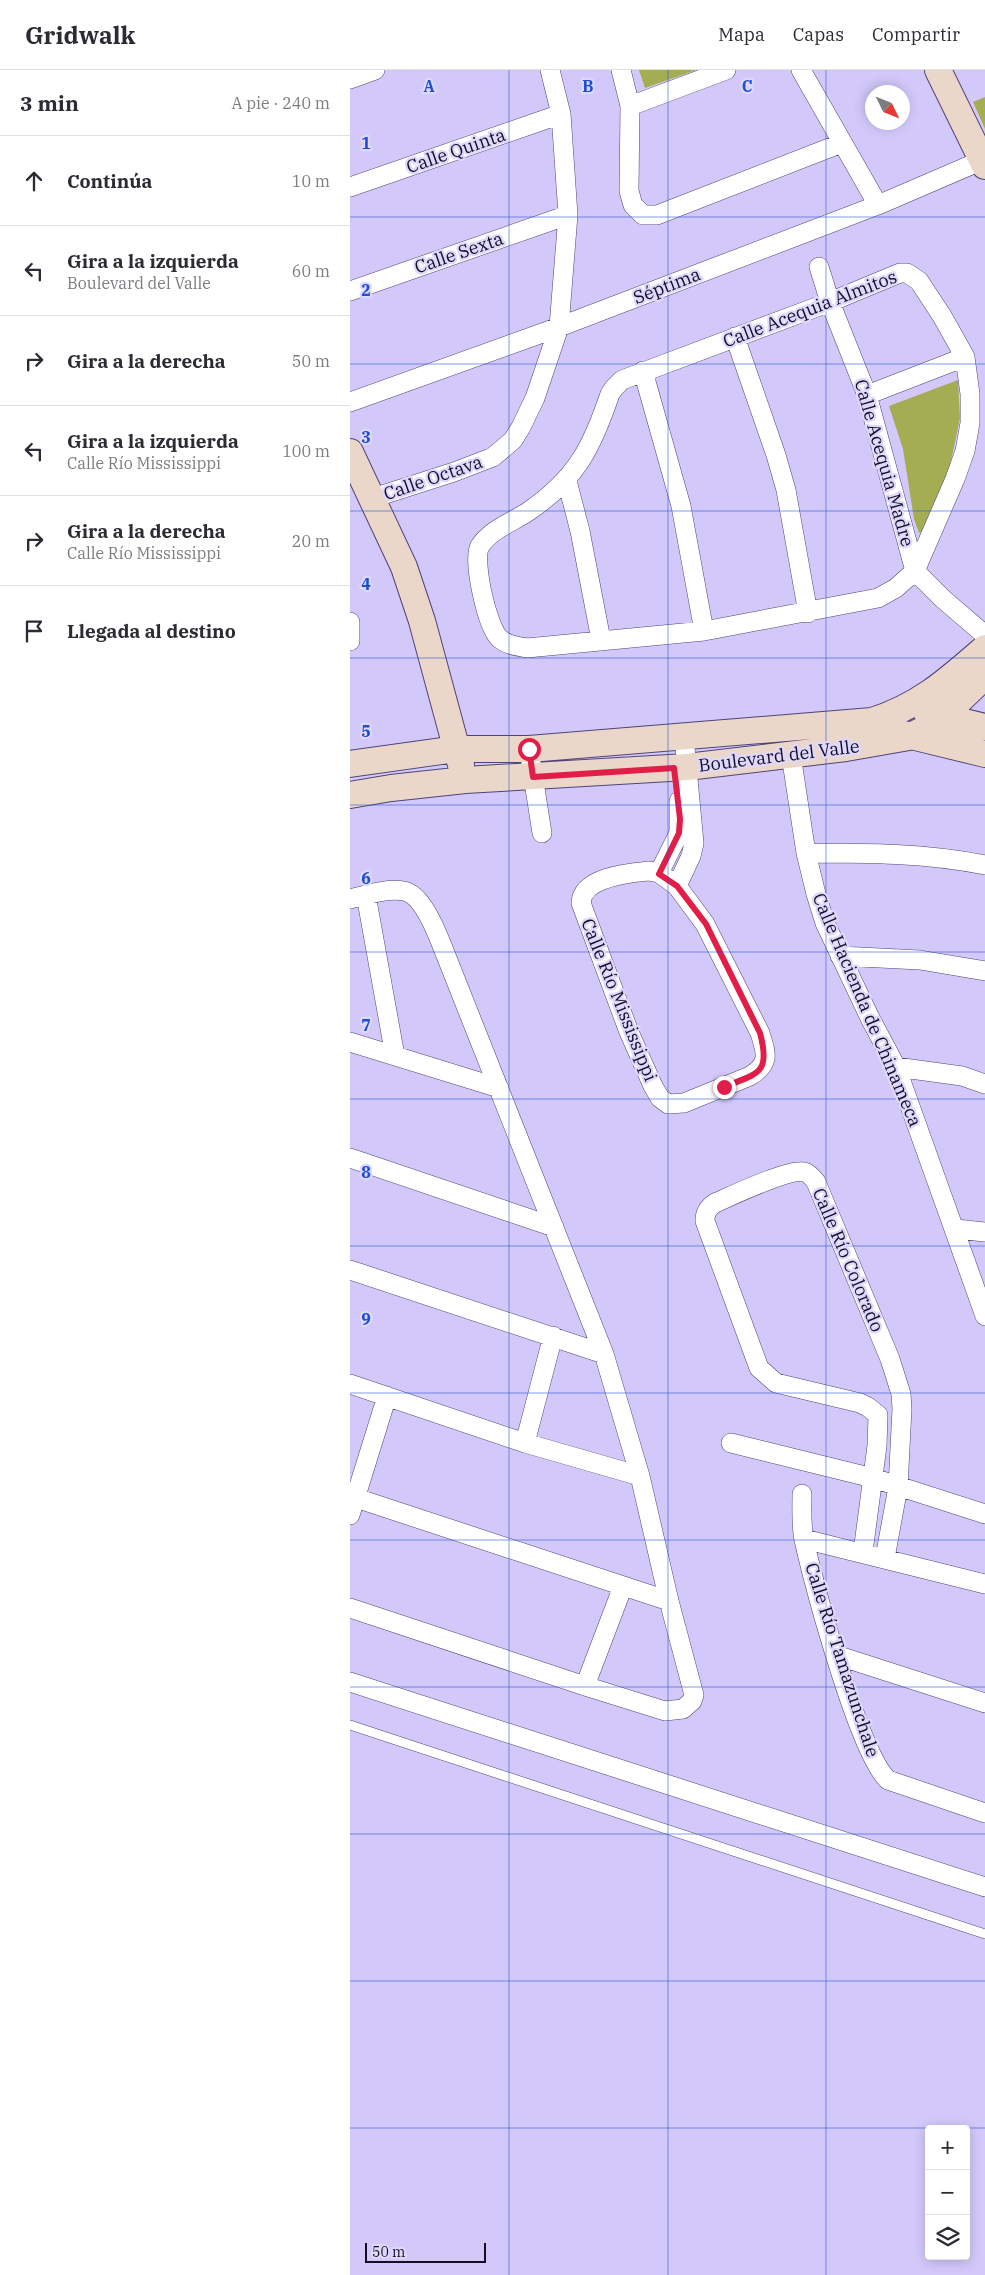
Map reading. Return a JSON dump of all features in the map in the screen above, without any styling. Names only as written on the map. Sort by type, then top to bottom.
[{"type":"street","points":[[350,79],[375,70]]},
{"type":"street","name":"Calle Octava","points":[[373,498],[481,463],[493,457],[513,440],[535,398],[560,328],[568,215],[561,114],[550,70]]},
{"type":"street","points":[[621,70],[630,106],[629,191],[633,205],[638,211],[650,216],[842,143]]},
{"type":"street","points":[[630,106],[726,70]]},
{"type":"street","points":[[801,70],[878,205]]},
{"type":"street","points":[[938,70],[984,162]]},
{"type":"street","name":"Calle Quinta","points":[[350,187],[561,114]]},
{"type":"street","name":"Séptima","points":[[350,402],[560,328],[984,162]]},
{"type":"street","name":"Calle Sexta","points":[[350,291],[568,215]]},
{"type":"street","name":"Calle Acequia Madre","points":[[819,267],[830,302],[867,395],[915,571],[943,599],[985,635]]},
{"type":"street","name":"Calle Acequia Almitos","points":[[900,273],[907,273],[919,281],[965,358],[970,394],[970,422],[965,450],[915,571],[896,588],[878,598],[808,613],[704,631],[527,648],[511,646],[499,638],[494,631],[484,598],[477,557],[479,548],[486,539],[500,528],[534,507],[567,481],[593,440],[614,388],[622,380],[644,371],[830,302],[900,273]]},
{"type":"street","points":[[735,337],[776,455],[783,481],[808,613]]},
{"type":"street","points":[[867,395],[965,358]]},
{"type":"street","points":[[644,371],[681,506],[704,631]]},
{"type":"street","points":[[350,452],[404,568],[422,620],[465,780]]},
{"type":"street","points":[[567,481],[580,531],[601,640]]},
{"type":"street","points":[[350,622],[350,641]]},
{"type":"street","name":"Boulevard del Valle","points":[[350,764],[456,748],[529,749],[872,721],[906,708],[934,691],[985,648]]},
{"type":"street","points":[[909,737],[927,728],[942,717],[985,676]]},
{"type":"street","points":[[906,708],[985,727]]},
{"type":"street","points":[[872,721],[909,737],[985,754]]},
{"type":"street","points":[[677,886],[691,856],[694,842],[681,768],[678,737]]},
{"type":"street","name":"Boulevard del Valle","points":[[350,795],[391,788],[465,780],[681,768],[846,748],[909,737]]},
{"type":"street","points":[[529,749],[542,834]]},
{"type":"street","name":"Calle Hacienda de Chinameca","points":[[791,755],[806,853],[818,901],[840,956],[896,1067],[956,1229],[985,1316]]},
{"type":"street","points":[[659,874],[679,833],[681,768]]},
{"type":"street","points":[[806,853],[916,854],[952,858],[985,865]]},
{"type":"street","name":"Calle Río Mississippi","points":[[649,871],[659,874],[677,886],[706,924],[760,1033],[765,1052],[765,1063],[760,1070],[750,1076],[675,1105],[668,1104],[660,1098],[653,1086],[629,1032],[581,903],[581,896],[585,891],[601,881],[649,871]]},
{"type":"street","points":[[350,1608],[666,1711],[682,1709],[692,1702],[694,1695],[669,1602],[640,1476],[604,1354],[500,1088],[429,915],[416,899],[406,891],[391,890],[358,897],[395,1056]]},
{"type":"street","points":[[840,956],[920,960],[985,971]]},
{"type":"street","points":[[350,1042],[500,1088]]},
{"type":"street","points":[[896,1067],[962,1076],[985,1084]]},
{"type":"street","points":[[350,1158],[554,1227]]},
{"type":"street","name":"Calle Río Colorado","points":[[863,1552],[873,1478],[878,1415],[860,1403],[776,1382],[759,1368],[705,1221],[705,1214],[715,1203],[776,1178],[796,1172],[804,1172],[816,1182],[897,1379],[902,1409],[898,1487],[885,1558]]},
{"type":"street","points":[[956,1229],[985,1232]]},
{"type":"street","points":[[350,1270],[604,1354]]},
{"type":"street","points":[[526,1443],[552,1336]]},
{"type":"street","points":[[350,1384],[526,1443],[640,1476]]},
{"type":"street","points":[[387,1396],[353,1507],[623,1586],[669,1602]]},
{"type":"street","points":[[731,1443],[873,1478],[985,1514]]},
{"type":"street","name":"Calle Río Tamazunchale","points":[[802,1494],[804,1539],[836,1655],[856,1716],[880,1774],[888,1780],[905,1787],[985,1813]]},
{"type":"street","points":[[804,1539],[863,1552],[985,1584]]},
{"type":"street","points":[[585,1686],[623,1586]]},
{"type":"street","points":[[836,1655],[985,1703]]},
{"type":"street","points":[[350,1682],[985,1887]]},
{"type":"lane","points":[[350,1725],[985,1934]]},
{"type":"green space","points":[[639,70],[696,70],[645,88]]},
{"type":"green space","points":[[985,97],[985,129],[973,102]]},
{"type":"green space","points":[[958,380],[960,418],[945,490],[926,529],[919,533],[914,519],[903,449],[889,406]]},
{"type":"route","points":[[529,749],[533,777],[674,768],[680,819],[679,833],[659,874],[677,886],[706,924],[760,1033],[765,1052],[765,1063],[760,1070],[724,1087]]}]
